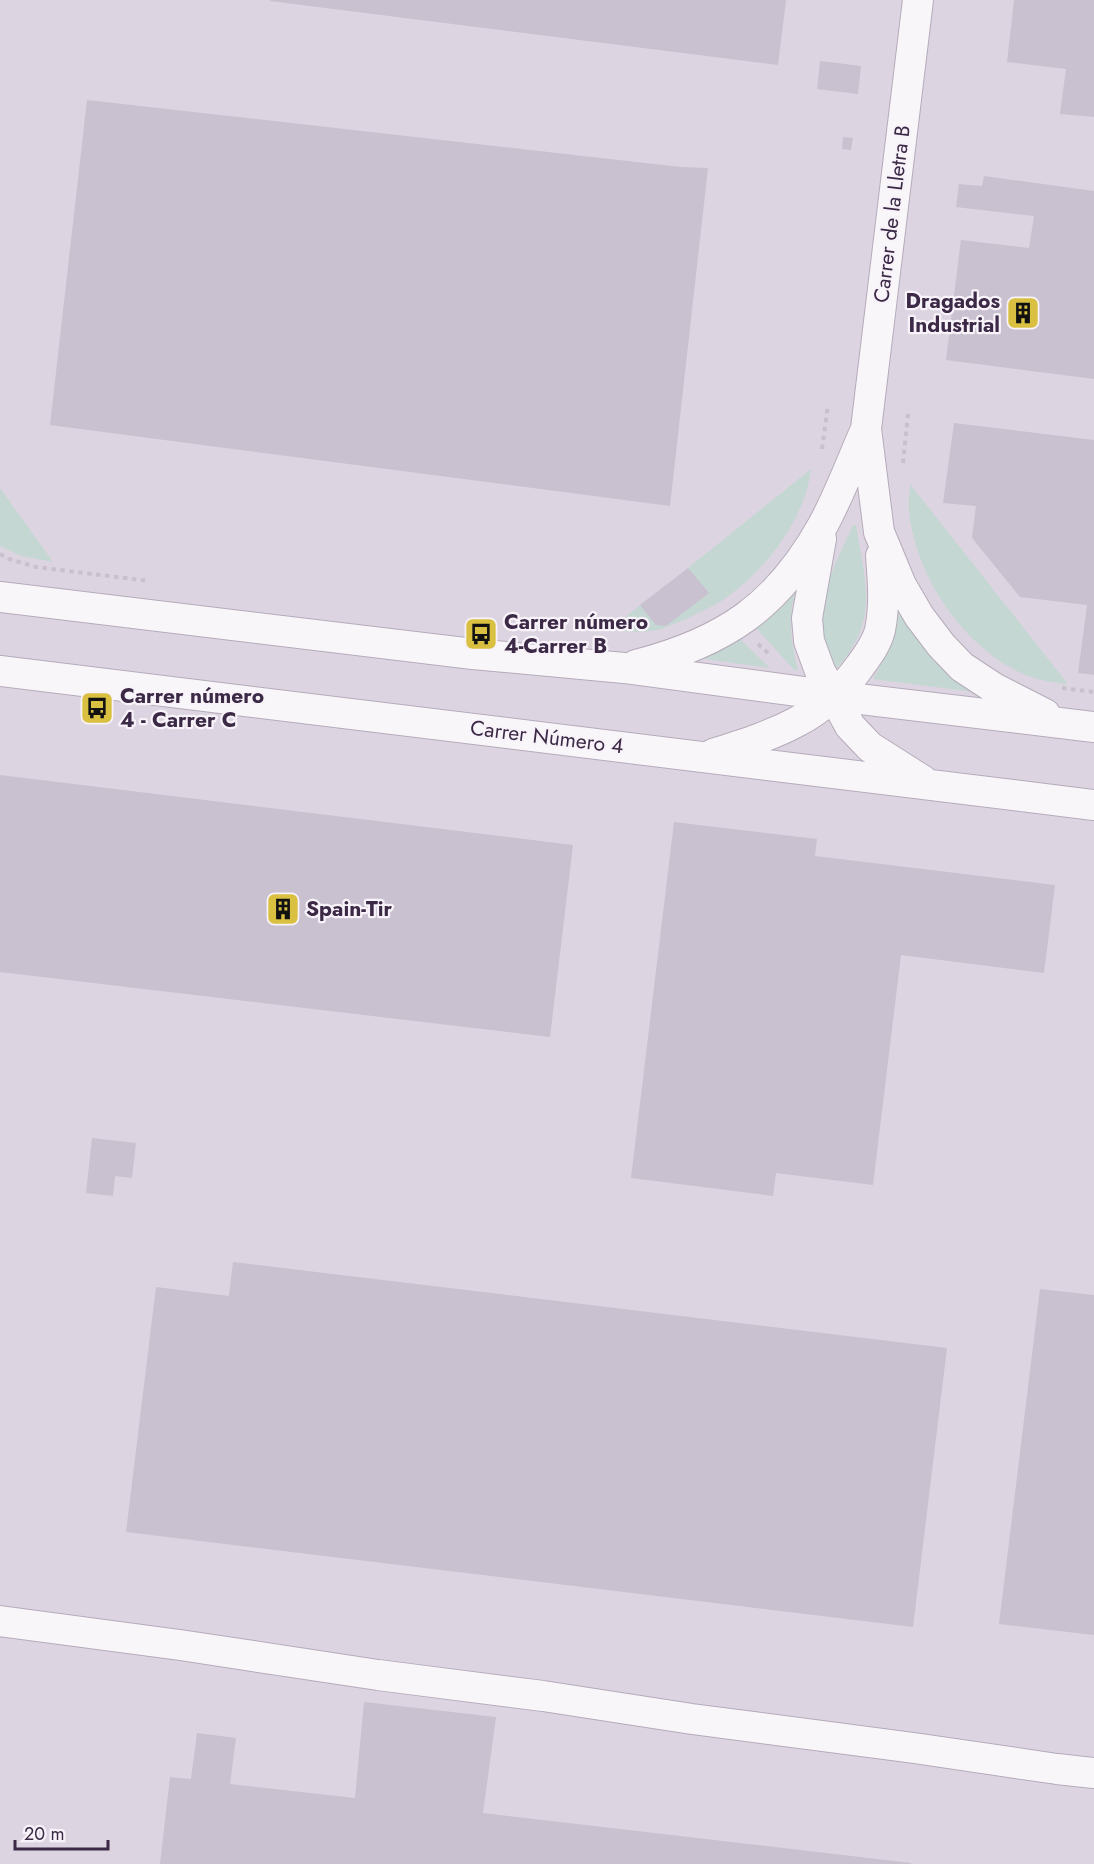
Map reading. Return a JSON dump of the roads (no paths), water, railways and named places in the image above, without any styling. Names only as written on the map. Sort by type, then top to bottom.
[{"type":"street","name":"Carrer de la Lletra B","points":[[866,429],[918,0]]},
{"type":"street","points":[[624,668],[668,657],[702,642],[734,625],[761,606],[782,586],[823,525],[866,429]]},
{"type":"street","points":[[706,756],[770,735],[801,721],[834,696],[870,652],[879,632],[884,598],[879,532],[866,429]]},
{"type":"street","points":[[823,525],[807,618],[809,641],[820,670],[850,726],[870,747],[928,784]]},
{"type":"street","points":[[879,532],[897,576],[919,616],[941,645],[962,667],[993,688],[1063,723]]},
{"type":"street","points":[[0,580],[49,603]]},
{"type":"street","points":[[0,597],[461,653],[624,668],[1094,727]]},
{"type":"street","name":"Carrer Número 4","points":[[0,672],[706,756],[1094,805]]},
{"type":"street","points":[[0,1621],[543,1696],[692,1719],[1094,1773]]},
{"type":"place","name":"Dragados Industrial","points":[[1023,313]]},
{"type":"place","name":"Carrer número 4-Carrer B","points":[[481,634]]},
{"type":"place","name":"Carrer número 4 - Carrer C","points":[[97,708]]},
{"type":"place","name":"Spain-Tir","points":[[283,909]]}]
